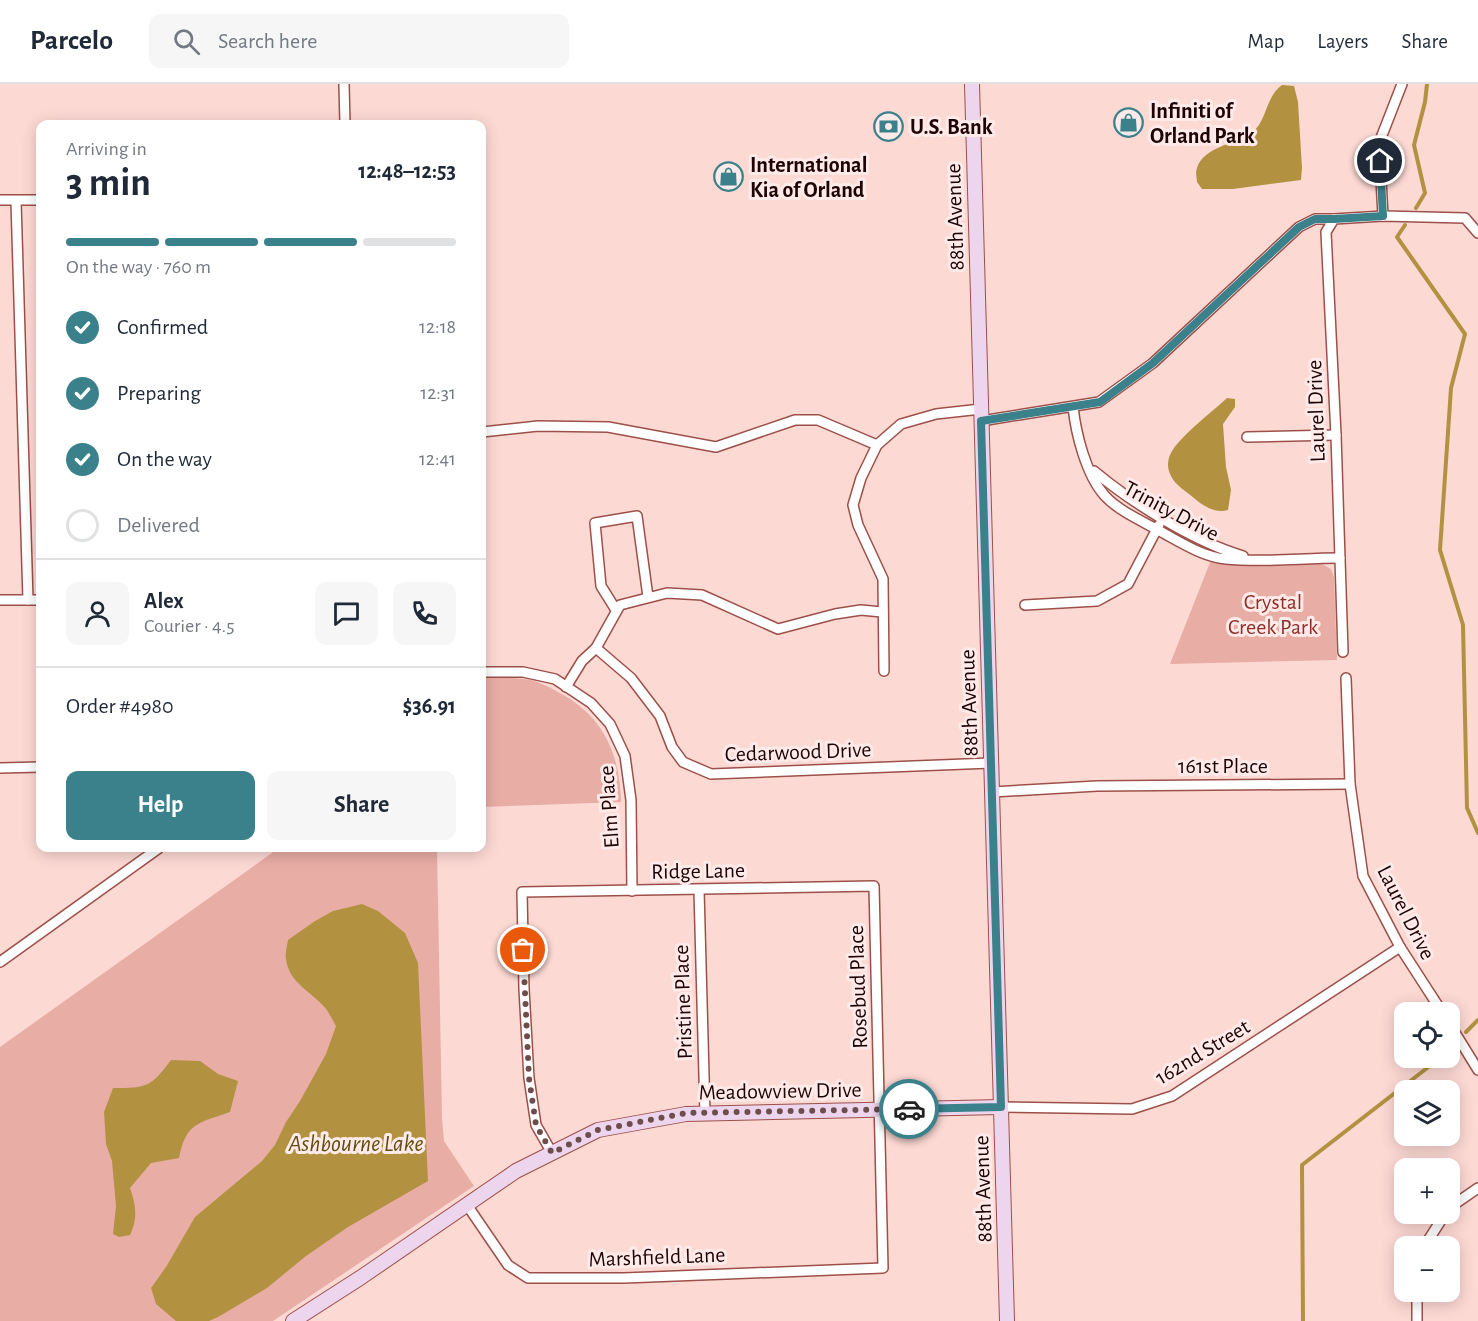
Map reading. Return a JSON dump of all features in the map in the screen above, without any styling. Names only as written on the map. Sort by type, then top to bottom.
[{"type":"street","points":[[344,84],[345,120]]},
{"type":"street","name":"88th Avenue","points":[[972,84],[1007,1321]]},
{"type":"street","points":[[1383,216],[1379,142],[1402,84]]},
{"type":"street","points":[[0,200],[36,200]]},
{"type":"street","points":[[16,201],[28,600]]},
{"type":"street","points":[[884,671],[883,579],[858,525],[854,505],[861,478],[877,445],[901,424],[936,414],[981,415],[1073,407],[1100,402],[1153,363],[1299,227],[1315,219],[1383,216],[1465,218],[1478,233]]},
{"type":"street","name":"Laurel Drive","points":[[1334,219],[1326,231],[1336,435],[1342,652]]},
{"type":"street","name":"Trinity Drive","points":[[1073,407],[1075,428],[1081,450],[1105,496],[1157,529],[1202,552],[1224,559],[1340,558]]},
{"type":"street","points":[[486,432],[538,426],[608,427],[716,447],[795,420],[818,420],[877,445]]},
{"type":"street","points":[[1247,437],[1336,435]]},
{"type":"street","name":"Trinity Drive","points":[[1090,468],[1120,492],[1163,518],[1227,552],[1253,559]]},
{"type":"street","points":[[616,610],[601,586],[595,523],[637,516],[648,597]]},
{"type":"street","points":[[1025,605],[1097,601],[1128,584],[1163,518]]},
{"type":"street","points":[[566,687],[582,662],[596,648],[620,605],[648,597],[667,593],[702,595],[778,629],[835,614],[861,610],[882,612]]},
{"type":"street","points":[[0,600],[36,600]]},
{"type":"street","name":"Cedarwood Drive","points":[[596,648],[631,678],[660,716],[672,747],[683,762],[711,774],[991,763]]},
{"type":"street","name":"Elm Place","points":[[486,672],[523,672],[555,679],[591,703],[610,724],[625,756],[631,800],[632,891]]},
{"type":"street","name":"Laurel Drive","points":[[1346,678],[1350,784],[1363,876],[1400,948],[1435,1002]]},
{"type":"street","points":[[0,768],[36,767]]},
{"type":"street","name":"161st Place","points":[[992,792],[1097,786],[1350,784]]},
{"type":"street","points":[[0,962],[153,852]]},
{"type":"street","name":"Ridge Lane","points":[[552,1153],[536,1125],[529,1078],[522,892],[874,886]]},
{"type":"street","name":"Rosebud Place","points":[[874,886],[883,1268]]},
{"type":"street","name":"Pristine Place","points":[[699,890],[705,1113]]},
{"type":"street","name":"162nd Street","points":[[1001,1107],[1132,1109],[1172,1096],[1400,948]]},
{"type":"street","points":[[1460,1041],[1478,1070]]},
{"type":"street","name":"Meadowview Drive","points":[[293,1321],[516,1171],[598,1130],[686,1113],[1001,1107]]},
{"type":"street","points":[[1460,1200],[1478,1188]]},
{"type":"street","name":"Marshfield Lane","points":[[467,1205],[508,1265],[528,1278],[624,1278],[883,1268]]},
{"type":"street","points":[[1417,1302],[1417,1321]]},
{"type":"green space","name":"Crystal Creek Park","points":[[1211,560],[1252,566],[1322,564],[1331,569],[1334,577],[1337,660],[1170,664]]},
{"type":"green space","points":[[486,678],[513,678],[537,682],[574,701],[587,712],[606,738],[612,752],[620,784],[621,802],[486,807]]},
{"type":"green space","points":[[273,852],[437,852],[444,1141],[474,1186],[273,1321],[0,1321],[0,1047]]},
{"type":"water","points":[[1282,85],[1294,86],[1298,102],[1301,180],[1233,189],[1202,189],[1197,182],[1196,173],[1200,161],[1206,155],[1257,128],[1272,96]]},
{"type":"water","points":[[1227,398],[1235,399],[1235,407],[1223,424],[1226,467],[1231,490],[1228,510],[1219,511],[1201,504],[1178,485],[1170,473],[1168,462],[1171,453],[1181,440]]},
{"type":"water","name":"Ashbourne Lake","points":[[362,904],[378,911],[405,933],[418,963],[428,1181],[348,1227],[306,1256],[267,1288],[218,1317],[209,1321],[176,1321],[156,1304],[151,1288],[195,1217],[262,1161],[275,1145],[326,1054],[336,1026],[327,1010],[302,987],[288,968],[286,952],[288,940],[333,911]]},
{"type":"water","points":[[171,1060],[200,1061],[218,1074],[238,1081],[230,1112],[202,1122],[190,1131],[179,1158],[151,1163],[130,1188],[135,1206],[134,1223],[130,1235],[119,1237],[113,1234],[116,1206],[112,1161],[106,1144],[104,1112],[113,1088],[147,1084],[158,1076]]},
{"type":"waterway","points":[[1416,208],[1425,193],[1414,145],[1427,84]]},
{"type":"waterway","points":[[1405,225],[1397,237],[1465,334],[1451,388],[1440,550],[1463,625],[1467,808],[1478,833]]},
{"type":"waterway","points":[[1466,1032],[1478,1020]]},
{"type":"waterway","points":[[1303,1321],[1302,1165],[1427,1068]]},
{"type":"way so far","points":[[523,950],[529,1078],[536,1125],[552,1153],[598,1130],[686,1113],[909,1109]]},
{"type":"place","name":"Infiniti of Orland Park","points":[[1129,123]]},
{"type":"place","name":"U.S. Bank","points":[[889,126]]},
{"type":"place","name":"International Kia of Orland","points":[[729,177]]},
{"type":"route","points":[[909,1109],[1001,1107],[981,421],[1100,402],[1153,363],[1299,227],[1315,219],[1383,216],[1380,161]]}]
